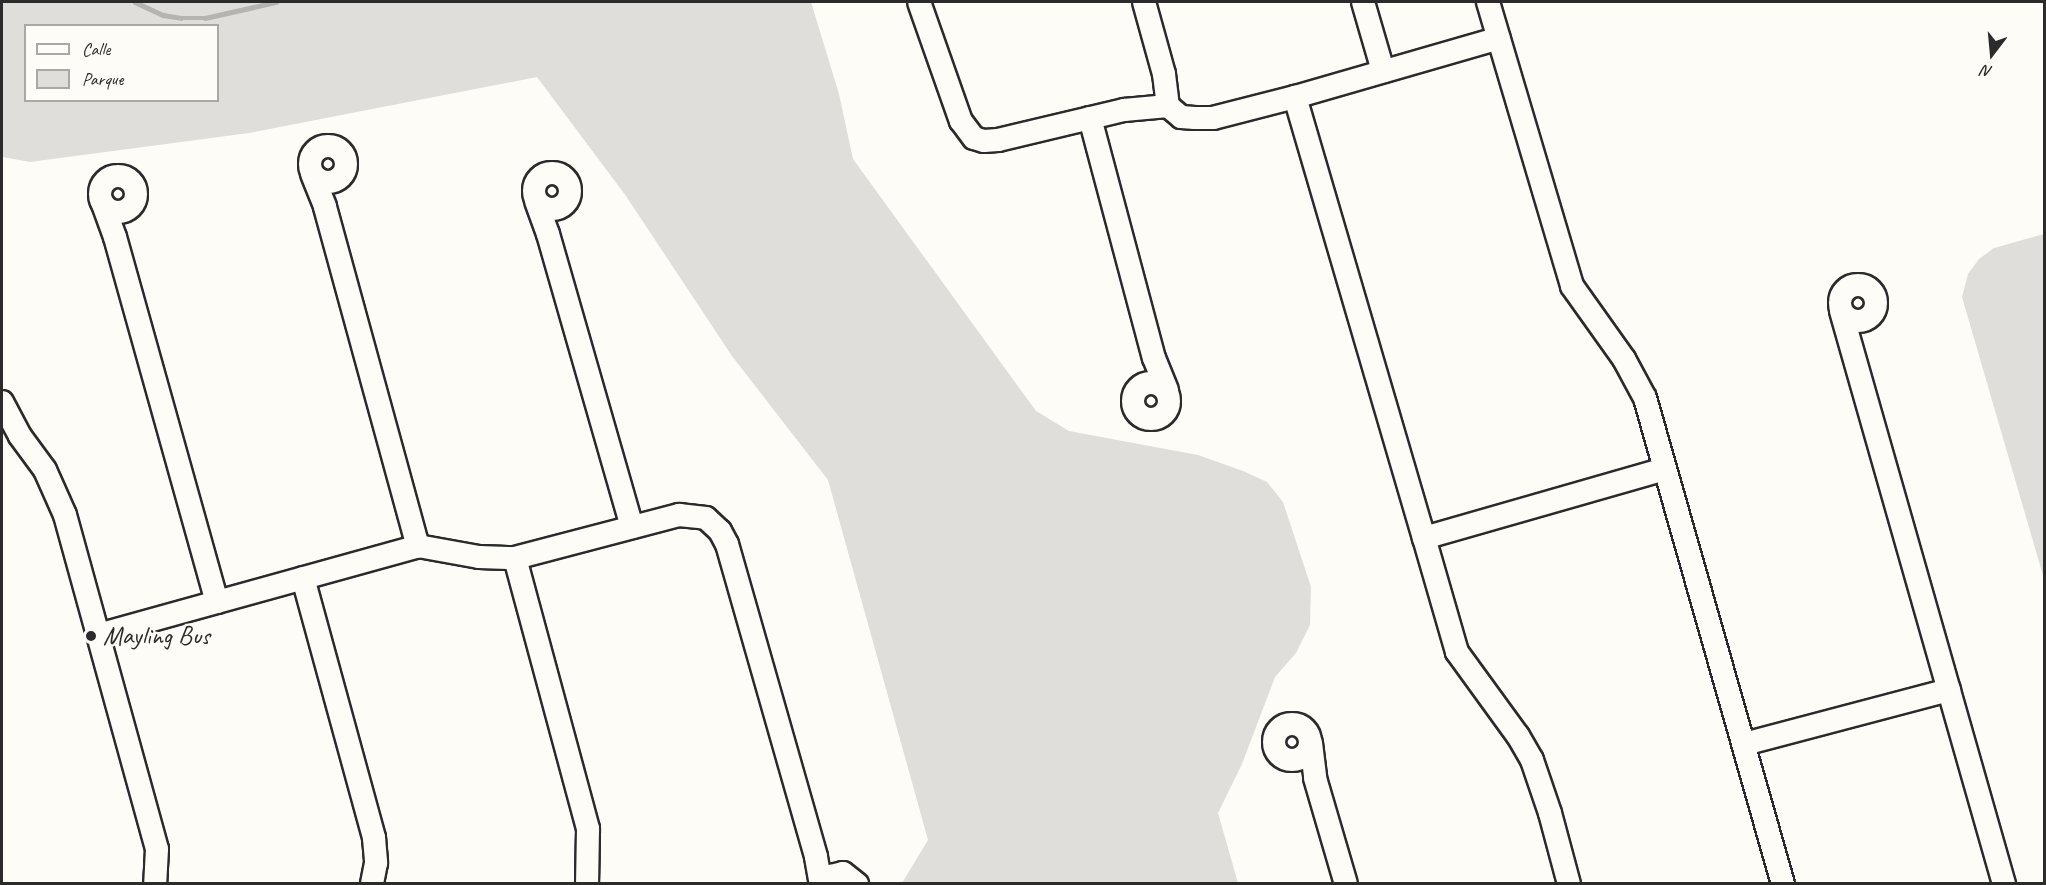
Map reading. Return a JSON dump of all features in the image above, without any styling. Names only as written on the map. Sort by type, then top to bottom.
[{"type":"street","points":[[919,2],[961,121],[974,138],[984,141],[998,140],[1148,106],[1168,106],[1181,117],[1213,118],[1295,98],[1499,38]]},
{"type":"street","points":[[1144,2],[1164,74],[1168,106]]},
{"type":"street","points":[[1363,2],[1383,71]]},
{"type":"street","points":[[1488,2],[1563,263],[1580,300],[1636,378],[1645,398],[1783,884]]},
{"type":"street","points":[[1295,98],[1456,652],[1518,736],[1532,760],[1551,813],[1569,884]]},
{"type":"street","points":[[1090,118],[1154,358],[1170,402],[1165,413],[1148,419],[1138,413],[1133,402],[1136,390],[1145,383],[1153,368],[1154,358]]},
{"type":"street","points":[[325,207],[326,197],[334,181],[343,174],[346,163],[342,152],[331,146],[320,148],[311,156],[312,174],[325,207],[418,546]]},
{"type":"street","points":[[549,234],[549,224],[558,209],[567,201],[570,190],[561,175],[549,173],[538,178],[533,189],[549,234],[632,527]]},
{"type":"street","points":[[312,174],[322,181],[334,181]]},
{"type":"street","points":[[115,237],[116,227],[124,212],[134,205],[137,193],[128,178],[116,176],[105,182],[100,192],[115,237],[217,602]]},
{"type":"street","points":[[536,201],[546,208],[558,209]]},
{"type":"street","points":[[103,204],[112,212],[124,212]]},
{"type":"street","points":[[1851,345],[1853,335],[1876,309],[1876,297],[1868,288],[1857,285],[1846,289],[1840,299],[1842,311],[1851,345],[2004,884]]},
{"type":"street","points":[[1842,311],[1850,320],[1863,321]]},
{"type":"street","points":[[1145,383],[1157,383],[1167,391]]},
{"type":"street","points":[[2,402],[55,491],[65,515],[157,849],[155,884]]},
{"type":"street","points":[[1424,538],[1664,469]]},
{"type":"street","points":[[99,635],[418,546],[478,557],[515,558],[679,514],[694,514],[714,524],[727,544],[816,856],[835,881]]},
{"type":"street","points":[[515,558],[588,829],[587,884]]},
{"type":"street","points":[[303,578],[374,838],[376,863],[372,884]]},
{"type":"street","points":[[1744,744],[1949,690]]},
{"type":"street","points":[[1316,778],[1310,769],[1279,754],[1274,744],[1276,732],[1286,724],[1298,724],[1307,731],[1316,778],[1346,884]]},
{"type":"street","points":[[1295,760],[1306,754],[1311,743]]},
{"type":"green space","points":[[2,2],[811,2],[839,94],[853,159],[1036,411],[1069,431],[1198,455],[1243,471],[1267,482],[1283,502],[1311,587],[1310,625],[1296,653],[1275,677],[1242,764],[1218,813],[1238,883],[902,883],[928,840],[828,480],[732,356],[626,196],[537,77],[249,133],[30,162],[2,157]]},
{"type":"green space","points":[[2044,234],[2044,579],[1962,297],[1968,274],[1979,259],[1994,248]]},
{"type":"waterway","points":[[135,2],[163,15],[181,18],[205,18],[276,2]]},
{"type":"place","name":"Mayling Bus","points":[[91,636]]}]
